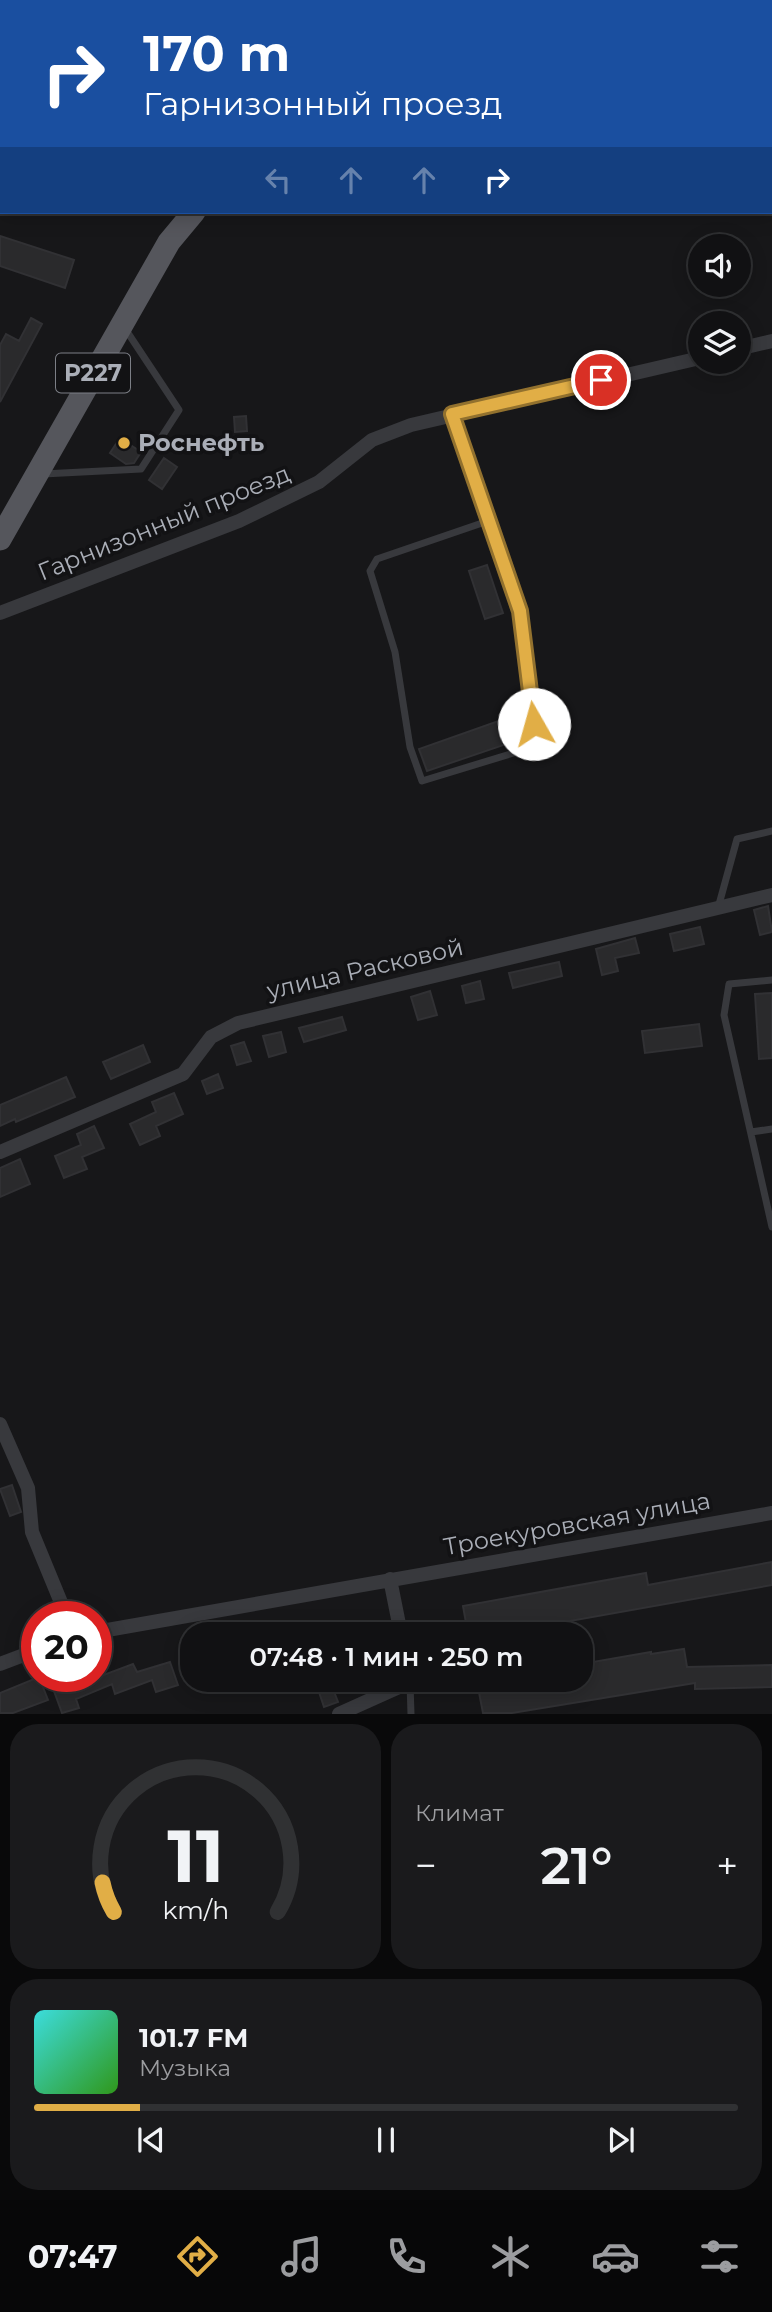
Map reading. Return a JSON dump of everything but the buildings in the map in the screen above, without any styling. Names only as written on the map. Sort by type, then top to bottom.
[{"type":"main road","name":"Р227","points":[[0,539],[169,242],[192,214]]},
{"type":"street","points":[[751,346],[772,341]]},
{"type":"street","name":"Гарнизонный проезд","points":[[0,613],[239,521],[310,487],[372,440],[411,425],[688,361]]},
{"type":"street","name":"улица Расковой","points":[[0,1152],[183,1074],[211,1037],[238,1023],[772,895]]},
{"type":"street","points":[[0,1424],[28,1488],[32,1532],[60,1601]]},
{"type":"street","name":"Троекуровская улица","points":[[112,1629],[772,1513]]},
{"type":"street","points":[[390,1579],[399,1622]]},
{"type":"street","points":[[0,1663],[21,1656]]},
{"type":"street","points":[[339,1713],[386,1692]]},
{"type":"lane","points":[[36,475],[141,469],[179,410],[122,323]]},
{"type":"lane","points":[[452,414],[520,611],[534,724],[520,751],[422,781],[410,747],[395,652],[370,571],[377,559],[488,521]]},
{"type":"lane","points":[[718,908],[737,839],[772,831]]},
{"type":"lane","points":[[772,980],[729,984],[724,1014],[772,1227]]},
{"type":"lane","points":[[751,1132],[772,1129]]},
{"type":"lane","points":[[410,1692],[411,1713]]},
{"type":"place","name":"Роснефть","points":[[124,443]]},
{"type":"route","points":[[534,724],[520,611],[452,414],[601,380]]}]
